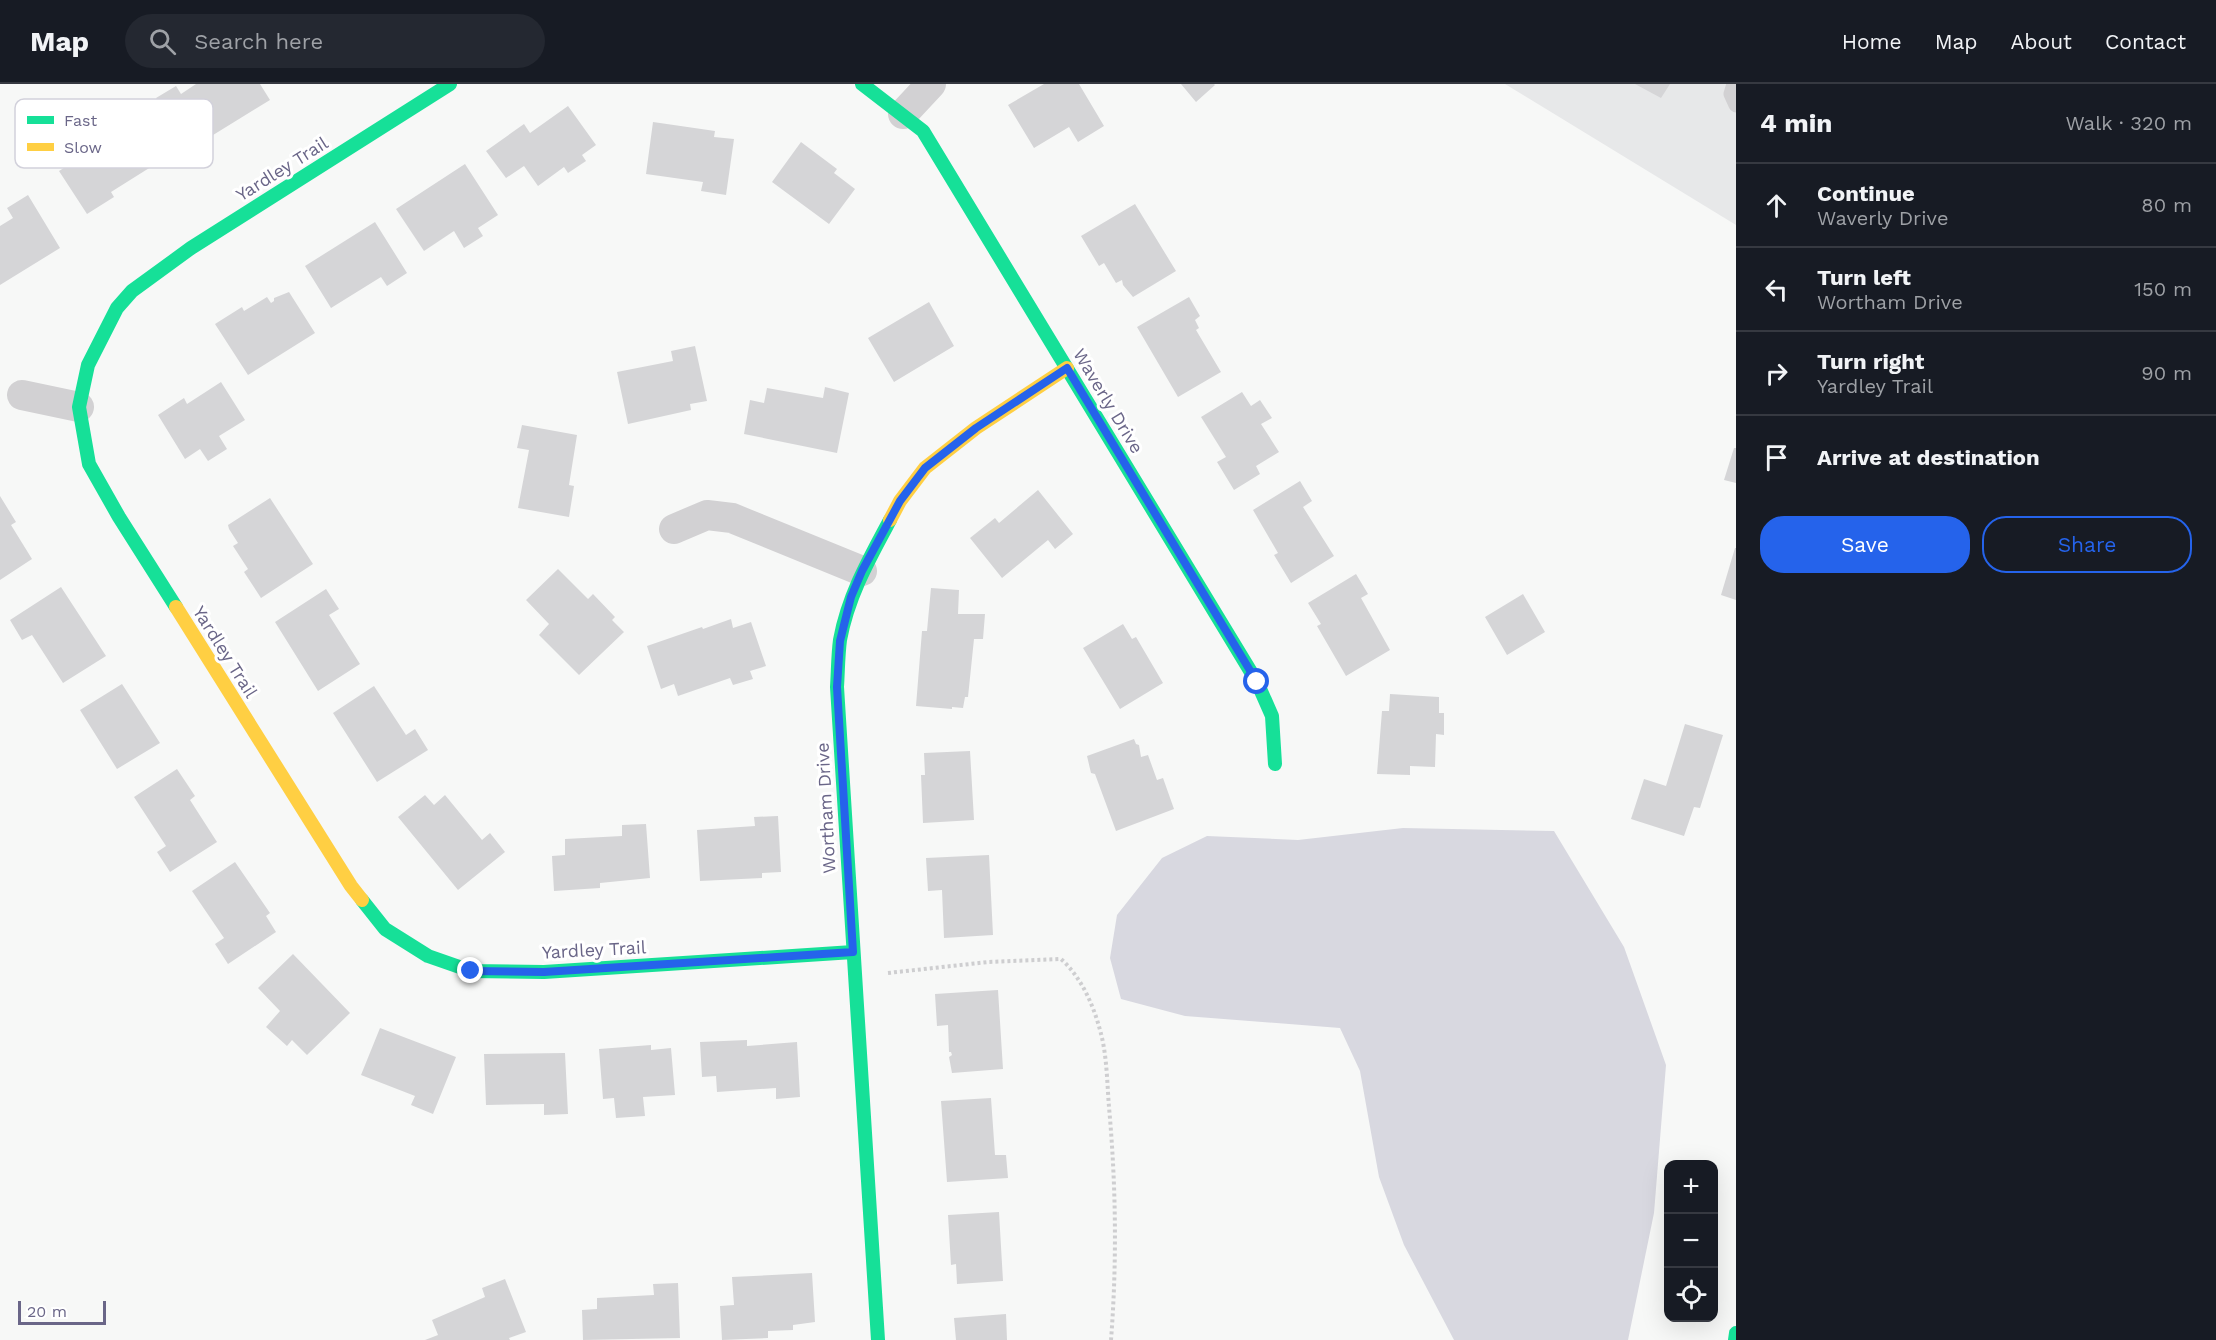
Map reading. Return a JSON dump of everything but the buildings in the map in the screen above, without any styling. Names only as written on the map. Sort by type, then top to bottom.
[{"type":"street","name":"Yardley Trail","points":[[450,84],[191,248],[132,291],[117,308],[88,365],[79,407],[88,464],[351,886],[385,929],[428,956],[471,971],[544,972],[853,952]]},
{"type":"street","name":"Waverly Drive","points":[[862,84],[923,131],[1067,368],[1257,682],[1272,716],[1275,764]]},
{"type":"street","points":[[903,114],[931,84]]},
{"type":"street","name":"Wortham Drive","points":[[878,1340],[837,687],[840,641],[851,597],[862,571],[900,501],[925,468],[976,428],[1067,368]]},
{"type":"street","points":[[22,395],[79,407]]},
{"type":"street","points":[[674,529],[707,515],[732,518],[862,571]]},
{"type":"street","points":[[1735,1340],[1736,1333]]},
{"type":"lane","points":[[1734,84],[1731,94],[1736,105]]},
{"type":"path","points":[[888,973],[988,962],[1061,959],[1073,970],[1101,1031],[1107,1076],[1113,1152],[1116,1244],[1110,1340]]},
{"type":"shaded area","points":[[1505,84],[1736,84],[1736,225]]},
{"type":"shaded area","points":[[1403,828],[1554,831],[1624,947],[1666,1065],[1654,1213],[1628,1340],[1454,1340],[1404,1245],[1379,1177],[1360,1071],[1340,1028],[1185,1016],[1121,999],[1110,958],[1117,915],[1162,858],[1207,836],[1298,840]]},
{"type":"traffic: fast","points":[[176,607],[119,517],[89,464],[79,407],[88,365],[117,308],[132,291],[191,248],[450,84]]},
{"type":"traffic: fast","points":[[862,84],[923,131],[1257,682],[1272,716],[1275,764]]},
{"type":"traffic: fast","points":[[878,1340],[837,687],[840,640],[848,608],[860,578],[890,520]]},
{"type":"traffic: fast","points":[[362,900],[385,929],[428,956],[471,971],[544,972],[853,952]]},
{"type":"traffic: fast","points":[[1735,1340],[1736,1333]]},
{"type":"traffic: slow","points":[[890,520],[900,501],[925,468],[976,428],[1067,368]]},
{"type":"traffic: slow","points":[[176,607],[362,900]]},
{"type":"route","points":[[471,971],[544,972],[853,952],[837,687],[840,641],[851,597],[862,571],[900,501],[925,468],[976,428],[1067,368],[1257,682]]}]
